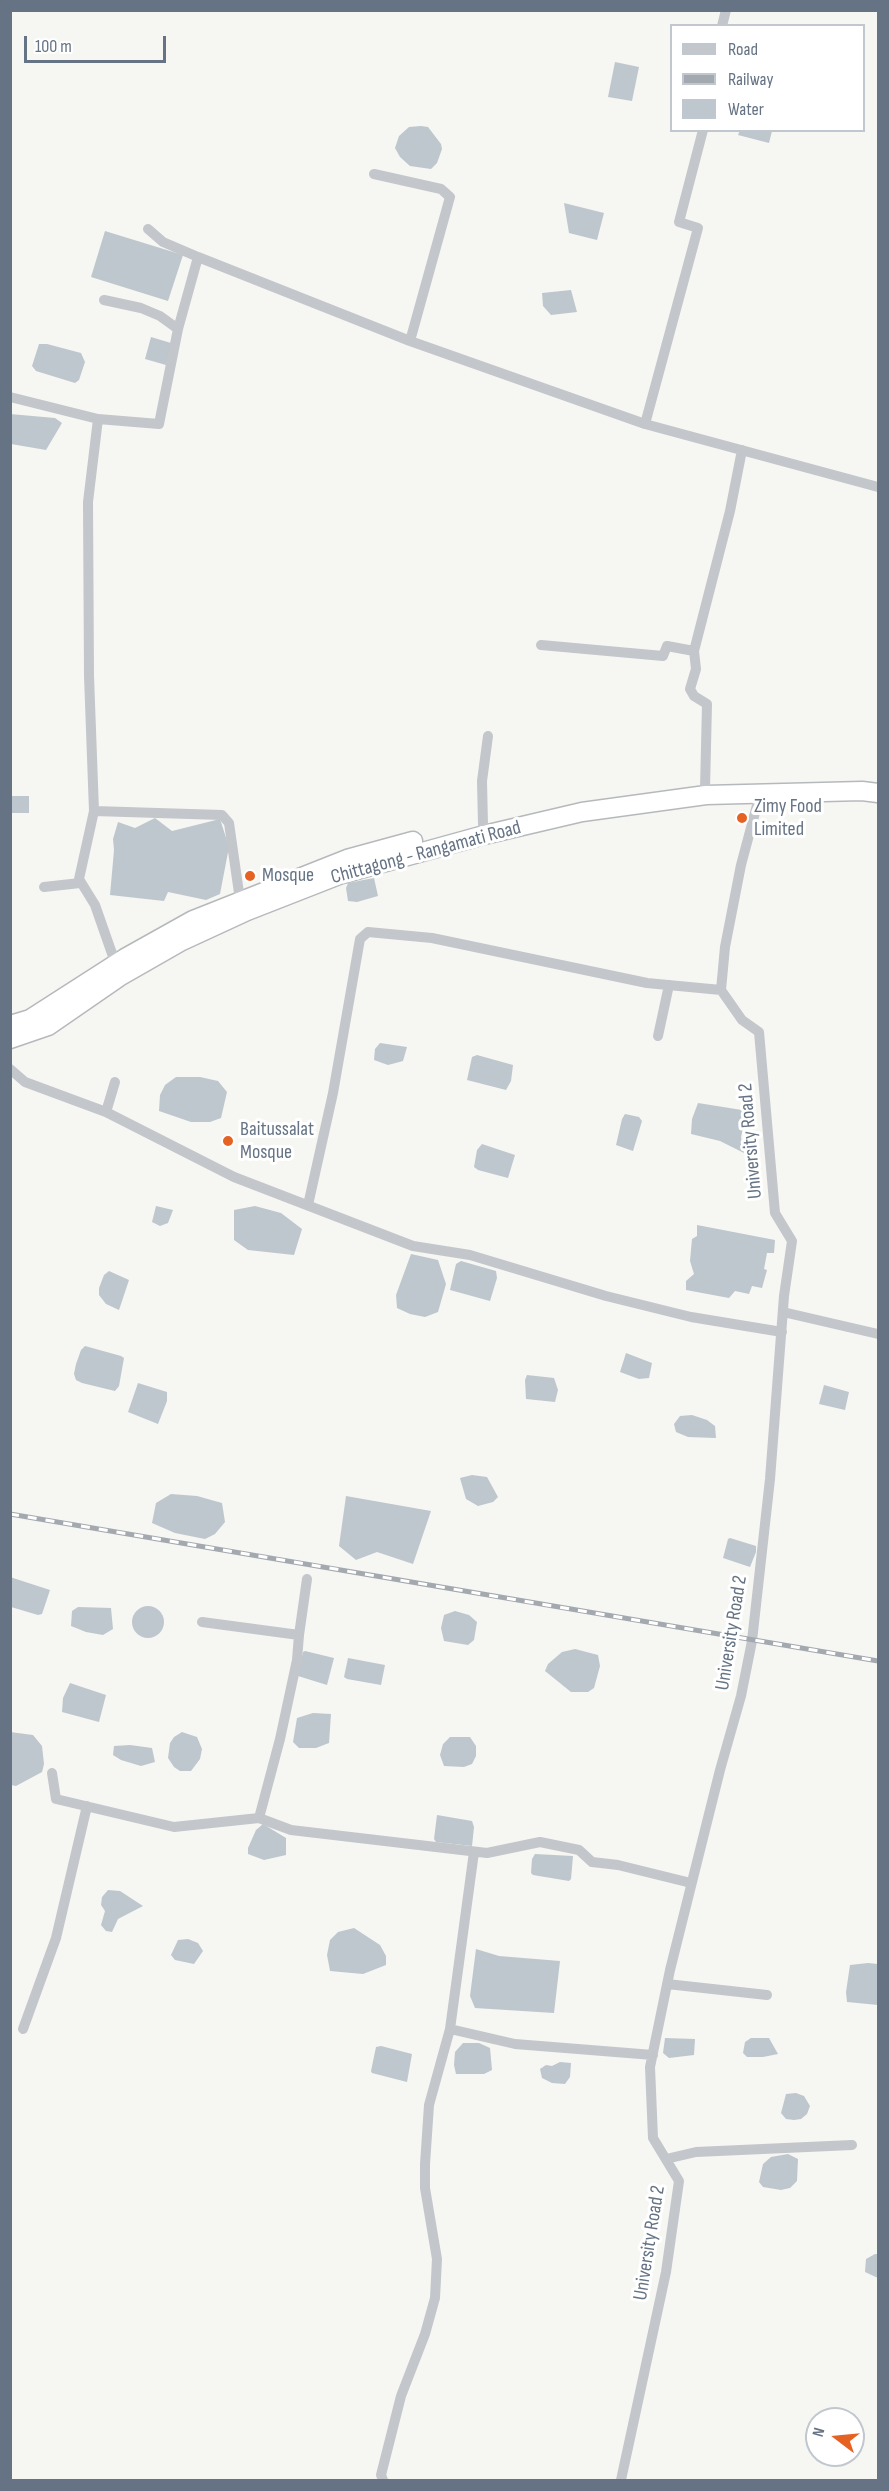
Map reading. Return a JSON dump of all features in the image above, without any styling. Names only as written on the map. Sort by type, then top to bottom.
[{"type":"highway","name":"Chittagong - Rangamati Road","points":[[10,1025],[30,1019],[116,964],[193,920],[347,859],[602,797],[641,792],[814,782],[858,780],[879,782]]},
{"type":"highway","name":"Chittagong - Rangamati Road","points":[[10,1039],[48,1026],[119,977],[182,941],[247,911],[339,875],[483,835],[582,812],[706,795],[862,791],[879,793]]},
{"type":"street","points":[[645,424],[698,228],[679,222],[702,132]]},
{"type":"street","points":[[374,174],[441,189],[450,197],[410,341]]},
{"type":"street","points":[[148,229],[163,242],[198,258],[410,341],[645,424],[879,487]]},
{"type":"street","points":[[10,397],[98,419],[159,424],[178,328],[198,258]]},
{"type":"street","points":[[104,300],[141,308],[160,316],[178,328]]},
{"type":"street","points":[[98,419],[88,502],[89,676],[94,811],[80,883],[95,905],[116,964]]},
{"type":"street","points":[[705,789],[707,704],[694,696],[690,689],[696,669],[694,651],[730,511],[742,450]]},
{"type":"street","points":[[541,645],[663,656],[668,646],[694,651]]},
{"type":"street","points":[[483,825],[482,781],[488,736]]},
{"type":"street","points":[[308,1205],[333,1094],[360,939],[368,932],[432,938],[553,965],[669,985],[721,990],[725,947],[741,865],[760,794]]},
{"type":"street","points":[[94,811],[222,814],[229,823],[240,900]]},
{"type":"street","points":[[44,887],[80,883]]},
{"type":"street","points":[[658,1036],[669,985]]},
{"type":"street","name":"University Road 2","points":[[621,2481],[666,2272],[679,2181],[653,2138],[650,2067],[667,1984],[720,1770],[741,1696],[752,1641],[769,1490],[783,1312],[792,1241],[775,1213],[759,1032],[742,1020],[721,990]]},
{"type":"street","points":[[10,1069],[25,1082],[106,1112],[234,1177],[412,1246],[470,1255],[606,1296],[691,1317],[782,1332]]},
{"type":"street","points":[[106,1112],[115,1082]]},
{"type":"street","points":[[783,1312],[879,1334]]},
{"type":"street","points":[[258,1818],[280,1739],[297,1660],[308,1579]]},
{"type":"street","points":[[202,1622],[299,1635]]},
{"type":"street","points":[[52,1773],[56,1799],[174,1827],[258,1818],[291,1830],[487,1853],[540,1842],[579,1850],[592,1863],[618,1864],[692,1883]]},
{"type":"street","points":[[23,2029],[56,1938],[87,1806]]},
{"type":"street","points":[[383,2481],[381,2475],[401,2396],[435,2298],[437,2259],[425,2188],[429,2105],[450,2029],[474,1852]]},
{"type":"street","points":[[667,1984],[767,1995]]},
{"type":"street","points":[[450,2029],[515,2044],[653,2055]]},
{"type":"street","points":[[666,2159],[696,2152],[852,2145]]},
{"type":"water","points":[[615,62],[639,67],[632,101],[608,97]]},
{"type":"water","points":[[409,127],[428,127],[441,144],[442,149],[437,163],[431,169],[410,166],[400,157],[395,148],[399,136]]},
{"type":"water","points":[[739,132],[772,132],[769,143],[738,135]]},
{"type":"water","points":[[564,203],[604,213],[597,240],[569,233]]},
{"type":"water","points":[[105,231],[183,255],[168,301],[91,277]]},
{"type":"water","points":[[571,290],[577,312],[551,315],[543,306],[542,293]]},
{"type":"water","points":[[151,337],[171,343],[166,365],[145,359]]},
{"type":"water","points":[[39,344],[81,353],[85,362],[79,380],[75,383],[36,371],[32,366]]},
{"type":"water","points":[[10,414],[55,418],[62,423],[46,450],[11,444]]},
{"type":"water","points":[[11,796],[29,796],[29,813],[11,813]]},
{"type":"water","points":[[155,818],[172,831],[220,819],[229,847],[220,894],[206,900],[168,892],[164,901],[110,895],[113,839],[118,822],[135,828]]},
{"type":"water","points":[[374,878],[378,896],[357,902],[348,901],[346,888],[348,883]]},
{"type":"water","points":[[380,1043],[407,1047],[403,1061],[388,1065],[374,1060],[375,1049]]},
{"type":"water","points":[[477,1055],[513,1065],[511,1081],[506,1090],[467,1080],[472,1057]]},
{"type":"water","points":[[176,1077],[200,1077],[218,1081],[227,1092],[221,1118],[210,1122],[191,1122],[159,1111],[160,1095],[165,1085]]},
{"type":"water","points":[[698,1103],[742,1110],[744,1124],[741,1137],[744,1153],[720,1141],[691,1134],[692,1119]]},
{"type":"water","points":[[625,1114],[639,1117],[642,1121],[633,1151],[616,1145]]},
{"type":"water","points":[[482,1144],[515,1155],[508,1178],[474,1167],[477,1150]]},
{"type":"water","points":[[156,1206],[173,1210],[168,1223],[160,1226],[152,1222]]},
{"type":"water","points":[[255,1206],[281,1213],[302,1229],[294,1255],[248,1250],[234,1240],[234,1210]]},
{"type":"water","points":[[697,1225],[775,1240],[774,1253],[767,1253],[764,1269],[767,1270],[762,1288],[752,1286],[749,1294],[735,1291],[729,1298],[686,1290],[686,1281],[694,1274],[690,1261],[692,1239],[697,1236]]},
{"type":"water","points":[[411,1254],[438,1260],[446,1284],[438,1312],[425,1317],[397,1308],[396,1295]]},
{"type":"water","points":[[461,1261],[496,1271],[497,1278],[490,1301],[450,1290],[456,1264]]},
{"type":"water","points":[[109,1271],[129,1280],[119,1310],[106,1304],[99,1295],[104,1275]]},
{"type":"water","points":[[85,1346],[124,1358],[119,1386],[115,1391],[76,1380],[74,1374],[76,1364]]},
{"type":"water","points":[[626,1353],[652,1363],[649,1378],[639,1379],[620,1372]]},
{"type":"water","points":[[527,1375],[554,1378],[558,1390],[555,1402],[526,1399]]},
{"type":"water","points":[[138,1383],[167,1392],[167,1401],[158,1424],[128,1412]]},
{"type":"water","points":[[824,1385],[849,1392],[845,1410],[819,1404]]},
{"type":"water","points":[[692,1415],[707,1420],[715,1426],[716,1438],[688,1437],[676,1432],[674,1424],[680,1416]]},
{"type":"water","points":[[472,1475],[487,1477],[498,1497],[493,1502],[478,1506],[466,1499],[460,1478]]},
{"type":"water","points":[[171,1494],[197,1496],[222,1503],[225,1522],[215,1534],[205,1539],[175,1533],[152,1523],[156,1503]]},
{"type":"water","points":[[346,1496],[431,1511],[413,1564],[377,1552],[356,1560],[339,1546]]},
{"type":"water","points":[[730,1538],[756,1546],[750,1567],[723,1558]]},
{"type":"water","points":[[10,1577],[50,1590],[42,1614],[38,1615],[11,1607]]},
{"type":"water","points":[[148,1606],[159,1611],[164,1622],[159,1633],[148,1638],[137,1633],[132,1622],[137,1611]]},
{"type":"water","points":[[78,1607],[111,1608],[113,1629],[103,1635],[71,1626],[72,1611]]},
{"type":"water","points":[[455,1611],[469,1615],[477,1622],[474,1640],[468,1645],[444,1641],[441,1628],[444,1615]]},
{"type":"water","points":[[575,1649],[598,1655],[600,1666],[594,1688],[588,1692],[571,1692],[545,1671],[548,1664],[562,1652]]},
{"type":"water","points":[[305,1651],[334,1658],[327,1685],[298,1676]]},
{"type":"water","points":[[348,1658],[385,1665],[381,1685],[344,1677]]},
{"type":"water","points":[[70,1683],[106,1695],[99,1722],[62,1712],[63,1698]]},
{"type":"water","points":[[313,1713],[331,1714],[329,1743],[316,1748],[299,1748],[293,1742],[297,1718]]},
{"type":"water","points":[[10,1732],[33,1735],[42,1746],[44,1764],[42,1772],[16,1786],[11,1785]]},
{"type":"water","points":[[182,1732],[197,1737],[202,1749],[200,1759],[191,1771],[180,1771],[168,1758],[170,1743]]},
{"type":"water","points":[[450,1737],[470,1737],[476,1746],[476,1756],[472,1764],[464,1767],[444,1766],[440,1755],[443,1744]]},
{"type":"water","points":[[130,1745],[152,1748],[155,1762],[141,1766],[113,1755],[114,1746]]},
{"type":"water","points":[[437,1815],[472,1821],[474,1827],[472,1846],[436,1842],[434,1839]]},
{"type":"water","points":[[263,1824],[286,1838],[286,1855],[264,1860],[248,1854],[248,1848],[256,1830]]},
{"type":"water","points":[[535,1854],[573,1856],[571,1879],[569,1881],[533,1875],[531,1873],[532,1859]]},
{"type":"water","points":[[108,1890],[120,1891],[143,1906],[118,1919],[112,1932],[106,1931],[101,1925],[105,1911],[101,1905],[102,1897]]},
{"type":"water","points":[[354,1928],[380,1945],[386,1956],[386,1965],[363,1974],[330,1971],[327,1955],[330,1940],[338,1932]]},
{"type":"water","points":[[188,1939],[198,1943],[203,1951],[194,1964],[175,1960],[171,1955],[178,1940]]},
{"type":"water","points":[[476,1949],[499,1956],[560,1961],[554,2013],[475,2008],[470,1996]]},
{"type":"water","points":[[878,1964],[878,2005],[847,2002],[846,1992],[850,1965]]},
{"type":"water","points":[[665,2038],[695,2039],[694,2055],[669,2058],[663,2053]]},
{"type":"water","points":[[751,2038],[769,2038],[778,2054],[747,2057],[743,2053],[745,2042]]},
{"type":"water","points":[[463,2043],[479,2043],[490,2048],[492,2070],[484,2074],[456,2074],[455,2052]]},
{"type":"water","points":[[381,2046],[412,2054],[407,2082],[372,2073],[376,2047]]},
{"type":"water","points":[[560,2062],[571,2063],[570,2077],[565,2084],[552,2083],[542,2078],[540,2069]]},
{"type":"water","points":[[796,2093],[804,2096],[810,2106],[807,2114],[801,2119],[786,2119],[781,2113],[786,2094]]},
{"type":"water","points":[[788,2154],[798,2159],[797,2181],[790,2188],[781,2190],[763,2187],[759,2182],[763,2164],[771,2157]]},
{"type":"water","points":[[878,2254],[878,2278],[865,2272],[866,2259]]},
{"type":"railway","points":[[10,1514],[878,1661]]},
{"type":"place","name":"Zimy Food Limited","points":[[742,818]]},
{"type":"place","name":"Mosque","points":[[250,876]]},
{"type":"place","name":"Baitussalat Mosque","points":[[228,1141]]}]
